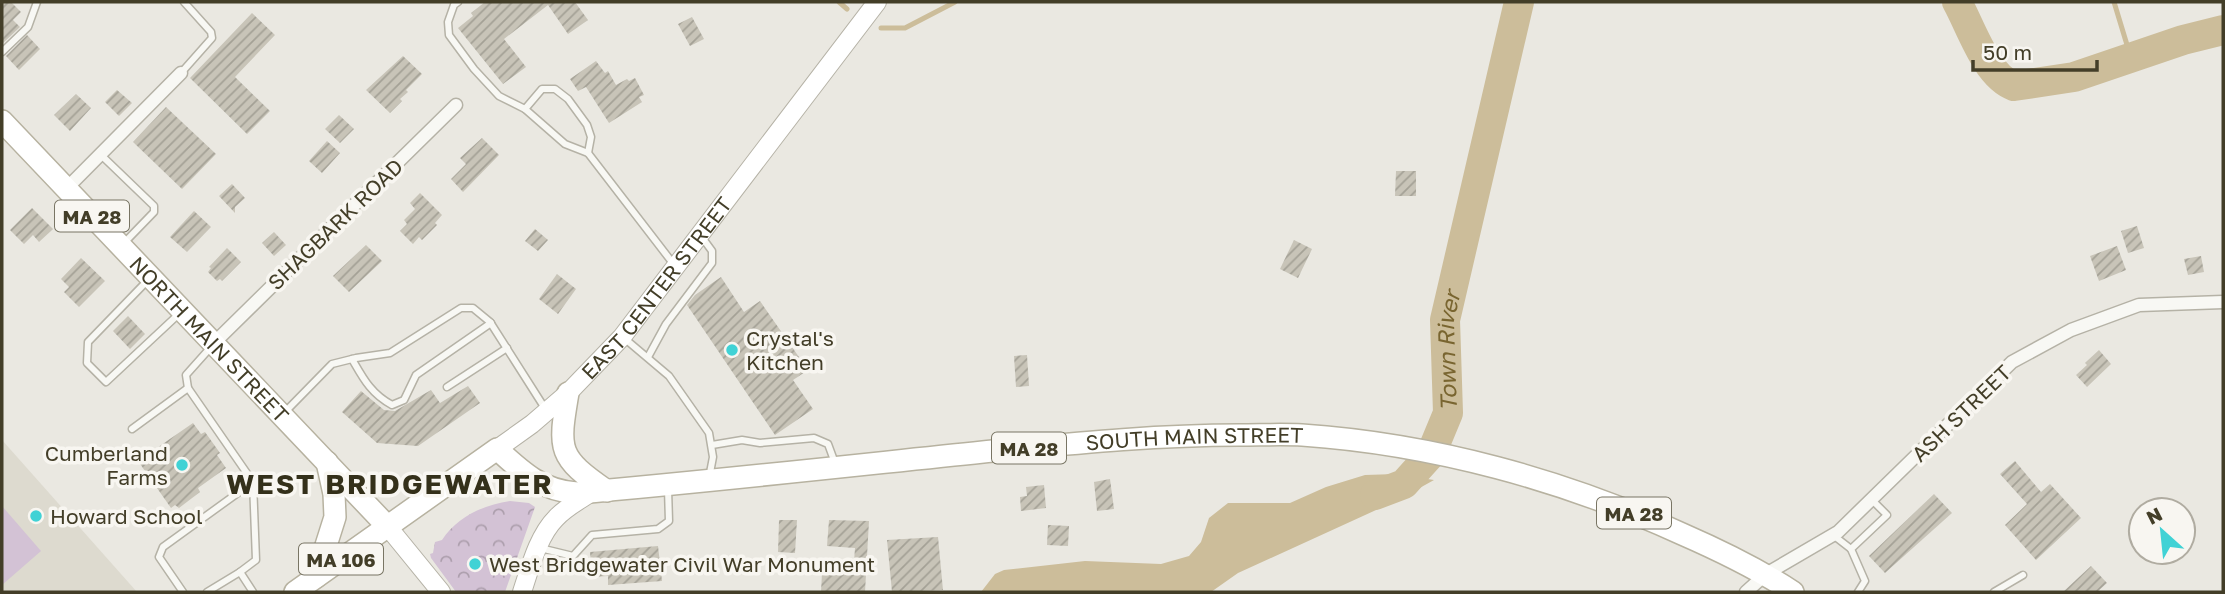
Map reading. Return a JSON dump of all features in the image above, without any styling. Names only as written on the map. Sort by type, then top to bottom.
[{"type":"main road","name":"EAST CENTER STREET","points":[[388,527],[547,411],[622,337],[877,2]]},
{"type":"main road","name":"NORTH MAIN STREET","points":[[2,121],[388,527]]},
{"type":"main road","points":[[522,592],[541,542],[557,516],[599,491],[564,451],[562,429],[568,393]]},
{"type":"main road","name":"SOUTH MAIN STREET","points":[[497,449],[528,477],[543,486],[563,492],[668,485],[1060,444],[1197,435],[1301,435],[1391,446],[1553,483],[1643,516],[1766,574],[1793,592]]},
{"type":"main road","points":[[316,577],[335,517],[334,494],[327,460]]},
{"type":"main road","points":[[388,527],[441,592]]},
{"type":"main road","name":"MA 106","points":[[295,592],[388,527]]},
{"type":"street","points":[[66,189],[181,73]]},
{"type":"street","name":"SHAGBARK ROAD","points":[[214,343],[456,105]]},
{"type":"street","name":"ASH STREET","points":[[1746,592],[1766,574],[1833,535],[2012,362],[2071,330],[2139,305],[2223,302]]},
{"type":"lane","points":[[2,52],[28,27],[37,2]]},
{"type":"lane","points":[[181,73],[212,38],[211,32],[184,2]]},
{"type":"lane","points":[[458,2],[454,5],[448,22],[449,35],[474,69],[499,96],[525,109],[565,144],[588,153],[676,267]]},
{"type":"lane","points":[[525,109],[542,89],[555,89],[569,99],[587,125],[591,137],[588,153]]},
{"type":"lane","points":[[100,154],[154,206],[154,212],[121,247]]},
{"type":"lane","points":[[648,357],[666,324],[712,264],[712,251],[701,236]]},
{"type":"lane","points":[[151,278],[88,342],[87,363],[106,382],[182,311]]},
{"type":"lane","points":[[282,414],[332,365],[390,353],[461,308],[474,309],[491,323],[547,411]]},
{"type":"lane","points":[[352,359],[368,387],[392,405],[404,400],[416,375],[491,323]]},
{"type":"lane","points":[[622,337],[669,376],[709,433],[713,457],[709,480]]},
{"type":"lane","points":[[207,592],[256,560],[253,482],[188,388],[186,375],[214,343]]},
{"type":"lane","points":[[447,387],[507,348]]},
{"type":"lane","points":[[132,429],[188,388]]},
{"type":"lane","points":[[712,445],[742,440],[760,443],[814,438],[828,444],[837,467]]},
{"type":"lane","points":[[183,592],[159,557],[163,547],[253,482]]},
{"type":"lane","points":[[541,542],[573,556],[592,535],[658,528],[669,521],[668,485]]},
{"type":"lane","points":[[1851,549],[1887,515],[1872,500]]},
{"type":"lane","points":[[1833,535],[1851,549],[1865,581],[1858,592]]},
{"type":"lane","points":[[240,572],[253,592]]},
{"type":"lane","points":[[1994,592],[2023,575]]},
{"type":"shaded area","name":"Howard School","points":[[2,440],[137,592],[2,592]]},
{"type":"shaded area","points":[[1396,474],[1434,480],[1398,500],[1238,573],[1211,592],[981,592],[995,574],[1004,570],[1085,561],[1161,564],[1189,556],[1201,542],[1209,518],[1228,503],[1290,503],[1326,487],[1365,475]]},
{"type":"green space","points":[[510,501],[529,503],[535,507],[505,592],[456,592],[431,558],[435,542],[442,540],[455,525],[472,513]]},
{"type":"green space","points":[[2,506],[41,551],[2,585]]},
{"type":"building","points":[[2,2],[11,2],[21,12],[13,20],[20,27],[2,44]]},
{"type":"building","points":[[485,2],[575,2],[588,20],[568,34],[548,5],[504,39],[526,67],[503,84],[458,28]]},
{"type":"building","points":[[252,13],[275,35],[235,77],[270,111],[247,134],[190,78]]},
{"type":"building","points":[[692,17],[704,39],[690,46],[678,24]]},
{"type":"building","points":[[27,35],[40,49],[19,70],[6,56]]},
{"type":"building","points":[[403,56],[422,74],[406,90],[408,92],[400,99],[402,101],[390,113],[366,90]]},
{"type":"building","points":[[596,61],[605,73],[608,71],[616,85],[635,78],[644,95],[639,97],[642,102],[609,123],[586,87],[578,91],[570,79]]},
{"type":"building","points":[[117,90],[132,103],[119,116],[105,102]]},
{"type":"building","points":[[76,94],[91,108],[70,131],[54,115]]},
{"type":"building","points":[[166,107],[216,154],[182,189],[133,142]]},
{"type":"building","points":[[339,115],[354,129],[340,143],[325,129]]},
{"type":"building","points":[[482,138],[499,155],[463,192],[451,179],[466,164],[460,158]]},
{"type":"building","points":[[327,141],[340,153],[322,173],[309,161]]},
{"type":"building","points":[[1396,171],[1416,171],[1416,196],[1395,196]]},
{"type":"building","points":[[232,184],[245,198],[235,207],[235,213],[219,196]]},
{"type":"building","points":[[420,193],[442,215],[435,223],[437,225],[422,240],[419,237],[413,244],[400,231],[407,224],[404,220],[415,209],[410,203]]},
{"type":"building","points":[[32,208],[53,229],[39,242],[33,235],[24,244],[10,230]]},
{"type":"building","points":[[194,211],[211,227],[187,252],[170,237]]},
{"type":"building","points":[[2137,226],[2144,248],[2128,253],[2121,231]]},
{"type":"building","points":[[535,229],[548,240],[538,251],[525,241]]},
{"type":"building","points":[[274,232],[286,245],[274,256],[262,243]]},
{"type":"building","points":[[1294,240],[1312,249],[1298,278],[1280,269]]},
{"type":"building","points":[[366,245],[382,261],[349,292],[333,276]]},
{"type":"building","points":[[2117,246],[2126,270],[2099,281],[2090,256]]},
{"type":"building","points":[[227,248],[241,262],[222,281],[217,281],[208,272],[211,268],[209,267]]},
{"type":"building","points":[[2201,256],[2204,272],[2188,275],[2184,259]]},
{"type":"building","points":[[81,258],[105,281],[79,307],[64,292],[69,287],[61,279]]},
{"type":"building","points":[[557,274],[576,289],[558,314],[539,299]]},
{"type":"building","points":[[721,277],[744,312],[760,301],[808,370],[793,380],[813,409],[775,435],[687,305],[695,295]]},
{"type":"building","points":[[128,316],[145,334],[130,349],[113,331]]},
{"type":"building","points":[[2099,350],[2111,364],[2087,387],[2076,375]]},
{"type":"building","points":[[1027,355],[1029,386],[1016,387],[1014,356]]},
{"type":"building","points":[[468,386],[480,403],[418,446],[377,443],[342,412],[361,391],[384,410],[395,411],[431,390],[440,403]]},
{"type":"building","name":"Cumberland Farms","points":[[193,423],[201,434],[205,432],[220,453],[217,455],[226,468],[198,488],[200,492],[179,508],[175,505],[171,508],[138,461]]},
{"type":"building","points":[[2015,461],[2041,492],[2050,484],[2081,518],[2036,560],[2005,525],[2027,504],[2000,474]]},
{"type":"building","points":[[1110,479],[1114,509],[1097,511],[1094,482]]},
{"type":"building","points":[[1044,485],[1046,508],[1021,511],[1020,497],[1027,496],[1026,487]]},
{"type":"building","points":[[1934,494],[1952,513],[1885,573],[1869,556]]},
{"type":"building","points":[[779,520],[797,520],[795,553],[778,552]]},
{"type":"building","points":[[829,520],[869,521],[865,592],[821,592],[822,573],[853,575],[855,548],[827,546]]},
{"type":"building","points":[[1048,525],[1069,526],[1068,546],[1047,545]]},
{"type":"building","points":[[938,537],[943,590],[892,592],[887,540]]},
{"type":"building","points":[[658,546],[662,581],[608,585],[608,576],[592,577],[590,552]]},
{"type":"building","points":[[2091,566],[2107,583],[2097,592],[2063,592]]},
{"type":"waterway","points":[[839,2],[847,9]]},
{"type":"waterway","points":[[881,28],[905,28],[955,2]]},
{"type":"waterway","name":"Town River","points":[[1375,495],[1404,484],[1431,454],[1448,413],[1445,320],[1519,2]]},
{"type":"waterway","name":"Town River","points":[[1957,2],[1987,62],[2004,81],[2014,86],[2074,77],[2183,40],[2223,30]]},
{"type":"waterway","points":[[2114,2],[2131,58]]},
{"type":"place","name":"Crystal's Kitchen","points":[[732,350]]},
{"type":"place","name":"Cumberland Farms","points":[[182,465]]},
{"type":"place","name":"Howard School","points":[[36,516]]},
{"type":"place","name":"West Bridgewater Civil War Monument","points":[[475,564]]},
{"type":"district","name":"WEST BRIDGEWATER","points":[[390,483]]}]
